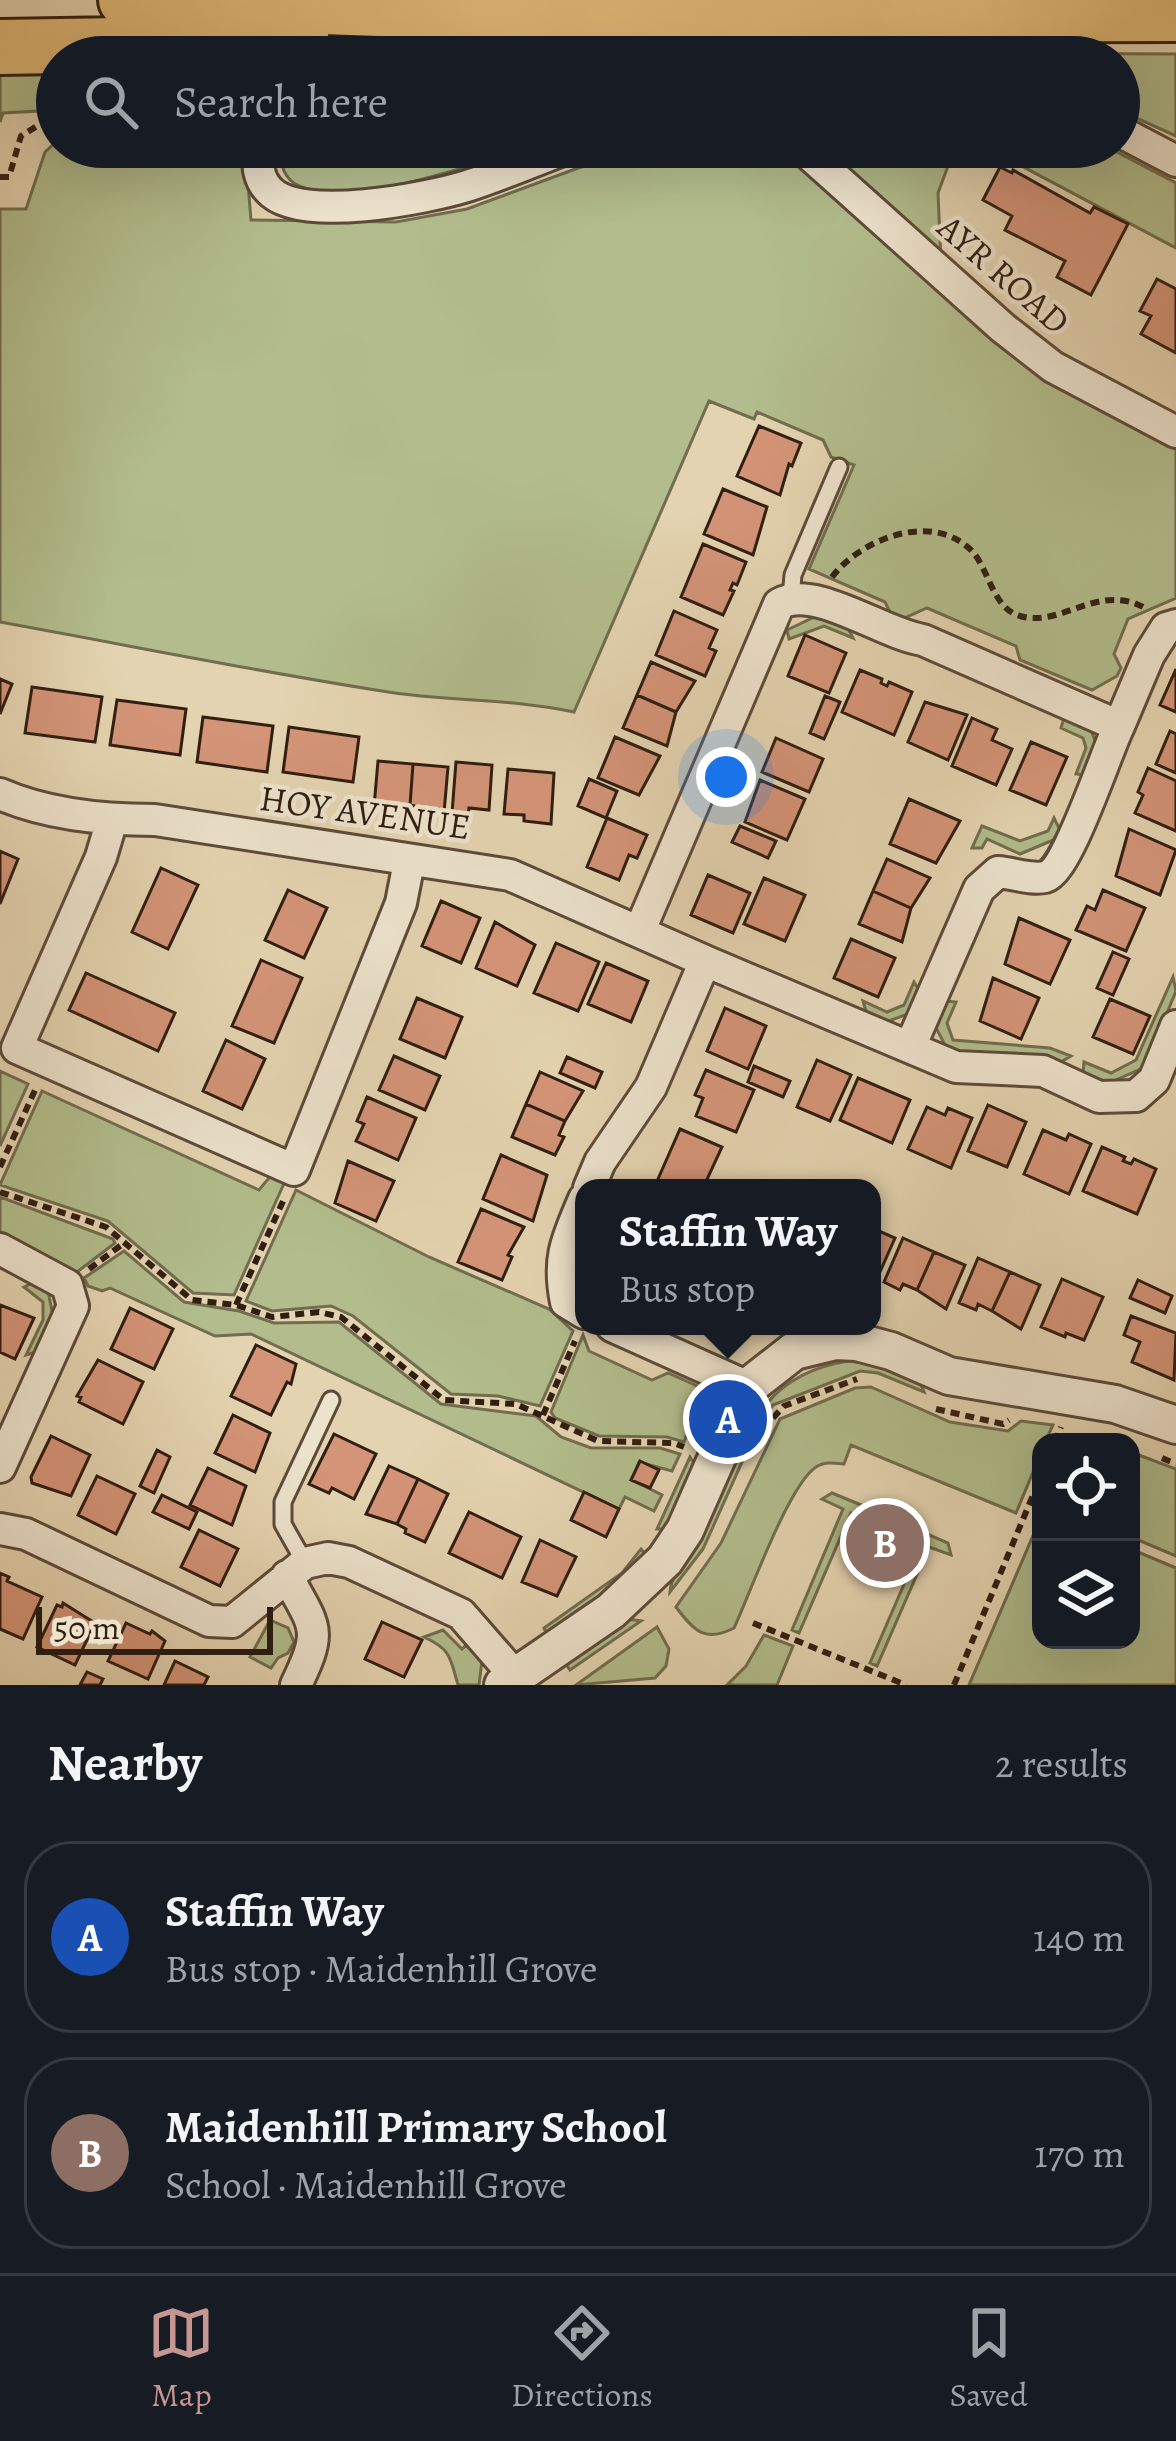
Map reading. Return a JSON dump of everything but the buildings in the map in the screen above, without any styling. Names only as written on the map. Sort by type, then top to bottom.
[{"type":"highway","points":[[127,0],[574,16],[1176,14]]},
{"type":"highway","points":[[517,36],[898,15]]},
{"type":"highway","points":[[0,47],[36,46]]},
{"type":"street","points":[[1140,142],[1176,161]]},
{"type":"street","points":[[259,168],[265,187],[275,196],[310,206],[430,196],[516,168]]},
{"type":"street","name":"AYR ROAD","points":[[824,168],[1053,368],[1176,432]]},
{"type":"street","points":[[640,930],[778,604],[805,599],[902,637],[923,640],[1119,726]]},
{"type":"street","points":[[910,1047],[979,889],[998,872],[1040,877],[1053,872],[1073,839],[1149,655],[1171,627]]},
{"type":"street","name":"HOY AVENUE","points":[[0,794],[27,806],[112,820],[155,820],[510,874],[956,1067],[1043,1072],[1099,1097],[1136,1096],[1154,1080],[1176,1025]]},
{"type":"street","points":[[112,820],[101,857],[17,1048],[294,1170],[401,903],[409,862]]},
{"type":"street","points":[[593,1179],[651,1087],[705,961]]},
{"type":"street","points":[[575,1219],[562,1248],[561,1279],[575,1317]]},
{"type":"street","points":[[0,1249],[68,1285],[73,1306],[0,1467]]},
{"type":"street","points":[[632,1335],[748,1387]]},
{"type":"street","points":[[0,1505],[0,1529],[26,1534],[209,1621],[232,1622],[296,1570],[328,1558],[350,1562],[461,1614],[509,1681],[611,1611],[656,1571],[685,1530],[694,1457],[748,1387],[794,1351],[835,1341],[857,1342],[950,1376],[1114,1404],[1176,1425]]},
{"type":"street","points":[[296,1570],[315,1633],[315,1646],[296,1685]]},
{"type":"lane","points":[[805,599],[793,575],[839,467]]},
{"type":"lane","points":[[296,1570],[283,1524],[283,1502],[331,1400]]},
{"type":"path","points":[[0,178],[9,177],[21,136],[36,127]]},
{"type":"path","points":[[805,599],[860,551],[892,536],[933,532],[970,549],[1002,603],[1019,616],[1046,615],[1109,598],[1142,605],[1171,627]]},
{"type":"path","points":[[0,1167],[51,1063]]},
{"type":"path","points":[[236,1305],[294,1170]]},
{"type":"path","points":[[0,1192],[106,1227],[192,1300],[236,1305],[272,1317],[319,1312],[341,1317],[444,1400],[516,1404],[598,1441],[674,1443],[694,1457]]},
{"type":"path","points":[[68,1285],[124,1243]]},
{"type":"path","points":[[543,1414],[576,1335]]},
{"type":"path","points":[[769,1422],[784,1406],[856,1379],[871,1379]]},
{"type":"path","points":[[927,1403],[939,1412],[1003,1424],[1021,1414]]},
{"type":"path","points":[[954,1685],[1032,1498]]},
{"type":"path","points":[[752,1623],[906,1685]]},
{"type":"green space","points":[[1140,54],[1176,54],[1176,136],[1140,120]]},
{"type":"green space","points":[[0,69],[36,69],[36,111],[3,113],[0,122]]},
{"type":"green space","points":[[1140,164],[1176,183],[1176,248],[1026,168],[1140,168]]},
{"type":"green space","points":[[40,168],[247,168],[251,220],[396,222],[467,209],[578,168],[808,168],[1055,384],[1176,445],[1176,598],[1128,619],[1114,654],[1121,668],[1117,676],[1092,690],[1020,660],[1016,646],[927,608],[902,619],[891,614],[885,602],[809,569],[854,465],[831,457],[823,440],[757,412],[754,419],[709,401],[574,712],[382,691],[0,622],[0,209],[26,209]]},
{"type":"green space","points":[[462,168],[414,182],[350,192],[299,186],[284,170]]},
{"type":"green space","points":[[844,168],[947,168],[938,193],[941,261]]},
{"type":"green space","points":[[821,614],[847,626],[853,638],[824,626],[789,639],[787,630]]},
{"type":"green space","points":[[1064,718],[1091,730],[1097,746],[1085,775],[1076,774],[1086,748],[1083,738],[1061,728]]},
{"type":"green space","points":[[1054,818],[1061,832],[1058,838],[1020,854],[987,839],[982,848],[972,848],[982,826],[1020,841],[1048,831]]},
{"type":"green space","points":[[1173,977],[1176,991],[1145,1067],[1109,1083],[1083,1073],[1084,1062],[1111,1073],[1136,1060]]},
{"type":"green space","points":[[914,982],[920,992],[911,1013],[886,1022],[867,1015],[863,1001],[887,1012],[904,1005]]},
{"type":"green space","points":[[945,1001],[956,1002],[947,1023],[953,1040],[1050,1048],[1071,1056],[1059,1063],[959,1054],[946,1047],[934,1024]]},
{"type":"green space","points":[[0,1071],[28,1084],[0,1146]]},
{"type":"green space","points":[[42,1091],[259,1190],[273,1173],[286,1179],[234,1295],[193,1293],[108,1221],[0,1185]]},
{"type":"green space","points":[[296,1190],[429,1257],[549,1309],[573,1331],[540,1406],[498,1396],[451,1394],[353,1316],[331,1306],[272,1311],[246,1301]]},
{"type":"green space","points":[[0,1197],[115,1243],[73,1275],[72,1270],[0,1235]]},
{"type":"green space","points":[[124,1251],[184,1302],[239,1311],[274,1323],[339,1322],[441,1404],[536,1416],[561,1437],[591,1448],[660,1448],[680,1454],[672,1471],[639,1462],[632,1480],[662,1495],[654,1511],[625,1497],[619,1509],[251,1334],[215,1336],[110,1288],[102,1291],[88,1286],[84,1278]]},
{"type":"green space","points":[[35,1282],[48,1291],[53,1316],[36,1352],[26,1355],[43,1320],[43,1302],[24,1287]]},
{"type":"green space","points":[[583,1335],[589,1351],[652,1380],[668,1373],[704,1389],[684,1442],[667,1437],[599,1436],[555,1418],[551,1412]]},
{"type":"green space","points":[[848,1361],[881,1365],[920,1382],[924,1392],[878,1373],[860,1371],[773,1405],[751,1442],[703,1549],[670,1592],[738,1450],[767,1403],[814,1370]]},
{"type":"green space","points":[[871,1387],[950,1422],[1008,1431],[1021,1421],[1053,1425],[1049,1433],[1032,1433],[1032,1475],[1016,1513],[851,1445],[844,1464],[816,1467],[794,1495],[734,1628],[715,1634],[701,1632],[676,1607],[721,1543],[780,1419],[855,1388]]},
{"type":"green space","points":[[1140,1455],[1176,1469],[1176,1556],[1140,1541]]},
{"type":"green space","points":[[690,1457],[695,1465],[667,1529],[657,1529]]},
{"type":"green space","points":[[832,1493],[866,1507],[872,1522],[851,1513],[799,1633],[792,1630],[843,1509],[822,1499]]},
{"type":"green space","points":[[911,1527],[948,1543],[951,1555],[929,1547],[877,1666],[870,1663],[921,1545],[899,1534]]},
{"type":"green space","points":[[1032,1538],[1032,1649],[1140,1649],[1140,1553],[1176,1568],[1176,1685],[969,1685]]},
{"type":"green space","points":[[641,1549],[647,1556],[627,1580],[547,1635],[544,1628],[622,1573]]},
{"type":"green space","points":[[628,1619],[641,1621],[570,1670],[565,1663]]},
{"type":"green space","points":[[270,1620],[288,1628],[294,1642],[271,1668],[250,1657]]},
{"type":"green space","points":[[657,1627],[669,1649],[666,1666],[655,1678],[576,1685]]},
{"type":"green space","points":[[443,1630],[462,1649],[469,1643],[482,1661],[479,1685],[458,1685],[448,1656],[424,1637]]},
{"type":"green space","points":[[764,1635],[793,1646],[777,1685],[727,1685],[746,1666]]},
{"type":"place","name":"Staffin Way","points":[[728,1419]]},
{"type":"place","name":"Maidenhill Primary School","points":[[885,1543]]}]
